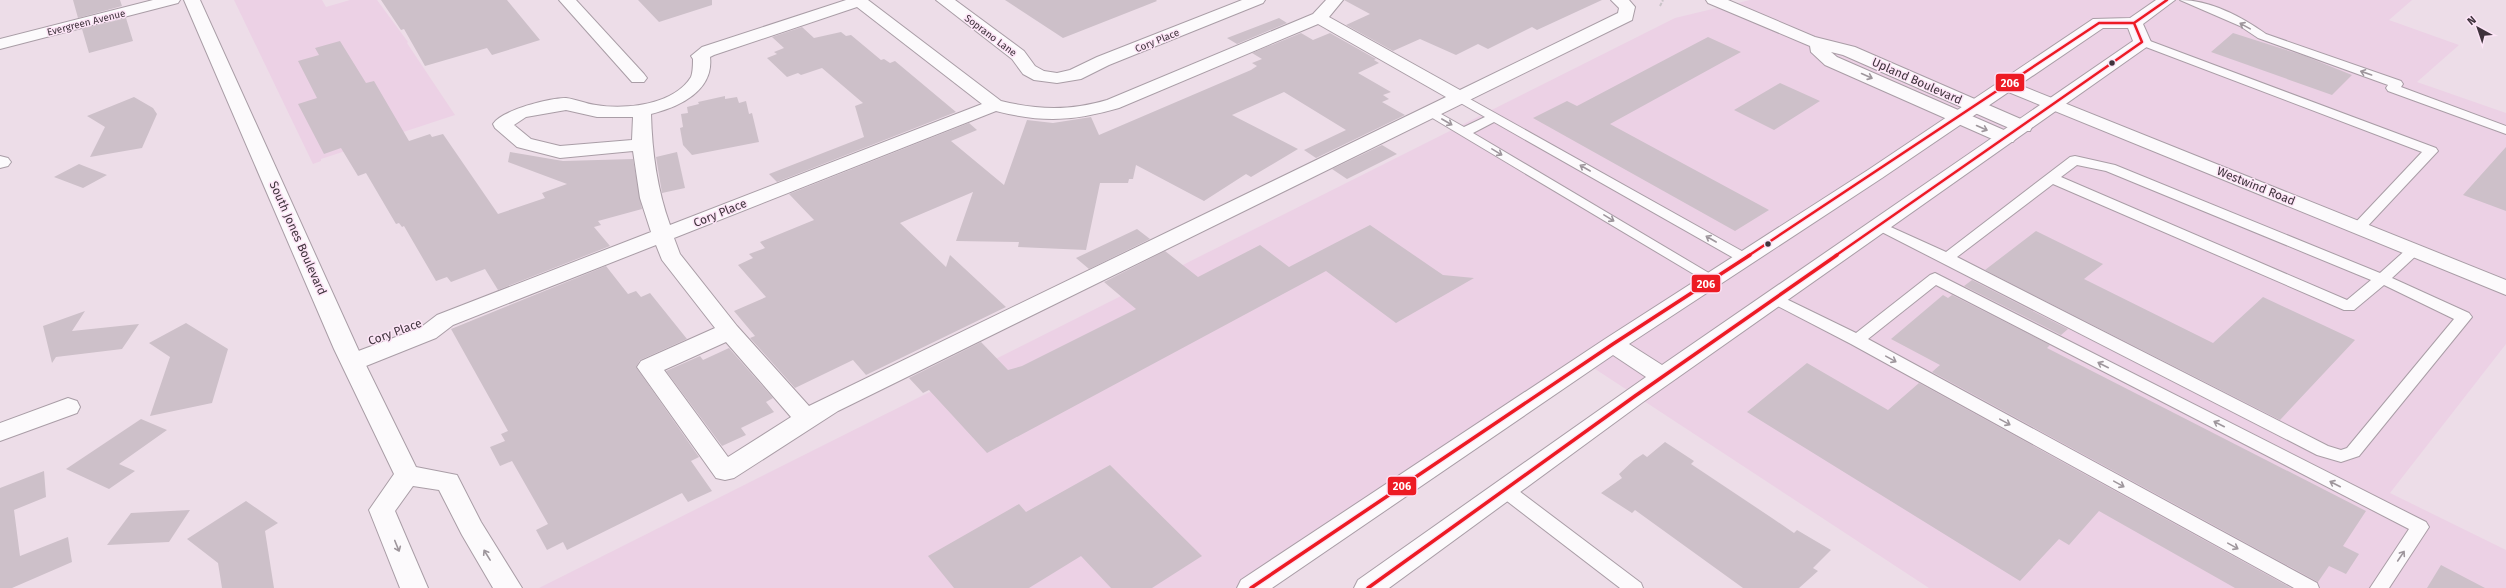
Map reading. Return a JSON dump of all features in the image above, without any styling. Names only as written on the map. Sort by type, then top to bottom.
[{"type":"street","name":"Evergreen Avenue","points":[[0,44],[172,0]]},
{"type":"street","name":"South Jones Boulevard","points":[[192,0],[349,356],[408,475]]},
{"type":"street","name":"Soprano Lane","points":[[944,0],[1018,55],[1033,73],[1047,78],[1057,78]]},
{"type":"street","name":"Cory Place","points":[[1057,78],[1082,72],[1103,62],[1257,0]]},
{"type":"street","points":[[642,145],[560,152],[524,143],[502,124],[520,113],[566,104],[597,111],[642,111],[658,107],[685,94],[700,77],[702,58],[700,56],[708,51],[859,1],[995,105],[1026,113],[1058,115],[1086,112],[1113,104],[1319,18],[1335,0]]},
{"type":"street","points":[[729,331],[649,367],[726,471],[836,402],[1461,98],[1626,16],[1627,7],[1619,0]]},
{"type":"street","name":"Upland Boulevard","points":[[1714,0],[1809,41],[1849,51],[1974,106],[2014,133]]},
{"type":"street","points":[[1251,588],[1613,344],[2099,23],[2134,22],[2167,0]]},
{"type":"street","points":[[572,1],[638,78]]},
{"type":"street","points":[[1319,18],[1461,98]]},
{"type":"street","points":[[1368,588],[1663,377],[2014,133],[2142,42],[2134,22]]},
{"type":"street","name":"Upland Boulevard","points":[[1809,41],[1831,61],[1958,117],[2014,133]]},
{"type":"street","name":"Westwind Road","points":[[2007,85],[2506,288]]},
{"type":"street","name":"Cory Place","points":[[349,356],[428,333],[445,320],[995,105]]},
{"type":"street","points":[[642,111],[642,145],[650,198],[670,255],[729,331],[807,419]]},
{"type":"street","points":[[1613,344],[1663,377]]},
{"type":"street","points":[[0,432],[68,407]]},
{"type":"street","points":[[414,588],[382,510],[408,475],[448,482],[471,528],[508,588]]},
{"type":"lane","points":[[2186,0],[2244,24],[2262,36],[2397,84],[2392,88],[2506,130]]},
{"type":"lane","points":[[2142,42],[2431,150],[2359,227]]},
{"type":"lane","points":[[1461,98],[1744,258]]},
{"type":"lane","points":[[1430,113],[1712,279]]},
{"type":"lane","points":[[1464,132],[1495,116]]},
{"type":"lane","points":[[1879,226],[1947,258],[2323,451],[2341,456],[2353,452],[2464,317],[2382,279],[2110,168],[2075,160],[1947,258]]},
{"type":"lane","points":[[2051,178],[2349,307],[2414,250]]},
{"type":"lane","points":[[1857,340],[1935,278],[2420,528],[2379,588]]},
{"type":"lane","points":[[1775,299],[1857,340],[2310,588]]},
{"type":"lane","points":[[1505,490],[1634,588]]},
{"type":"path","points":[[1660,6],[1663,0]]},
{"type":"shaded area","points":[[234,0],[322,0],[326,7],[350,0],[377,0],[408,42],[407,43],[455,115],[321,159],[321,161],[313,164]]},
{"type":"shaded area","points":[[1750,0],[2412,0],[2389,20],[2459,45],[2417,82],[2506,113],[2506,344],[2390,493],[2506,550],[2506,588],[1929,588],[1586,363],[1251,588],[539,588],[1675,18]]},
{"type":"building","points":[[73,0],[120,0],[122,6],[78,18]]},
{"type":"building","points":[[381,0],[507,0],[540,40],[492,55],[487,48],[425,66],[404,29],[401,30]]},
{"type":"building","points":[[638,0],[712,0],[712,5],[659,22]]},
{"type":"building","points":[[1005,0],[1156,0],[1157,1],[1063,38]]},
{"type":"building","points":[[1344,0],[1602,0],[1537,30],[1532,27],[1488,49],[1478,44],[1456,55],[1420,39],[1393,51],[1346,25],[1370,14]]},
{"type":"building","points":[[126,18],[133,41],[89,53],[82,29]]},
{"type":"building","points":[[1279,18],[1287,23],[1237,44],[1227,38]]},
{"type":"building","points":[[802,27],[814,38],[841,32],[846,36],[851,35],[881,60],[884,59],[890,63],[895,61],[956,112],[777,182],[769,174],[864,137],[855,106],[863,103],[822,68],[801,75],[798,73],[787,77],[767,58],[777,54],[774,52],[784,48],[772,37]]},
{"type":"building","points":[[1301,33],[1313,40],[1330,33],[1376,59],[1374,60],[1379,63],[1358,73],[1391,92],[1383,95],[1389,99],[1382,102],[1405,115],[1316,158],[1304,150],[1346,130],[1284,92],[1232,115],[1298,149],[1251,177],[1246,174],[1204,201],[1136,165],[1133,179],[1129,179],[1128,183],[1100,183],[1086,250],[1018,247],[1019,242],[956,241],[973,192],[900,223],[946,267],[950,255],[1006,307],[866,375],[853,360],[795,388],[750,338],[755,336],[734,311],[766,297],[738,265],[753,258],[749,254],[765,248],[760,242],[814,220],[789,194],[969,123],[977,130],[951,141],[1004,185],[1027,120],[1053,123],[1091,117],[1099,135],[1251,70],[1257,66],[1252,63],[1262,59],[1252,53]]},
{"type":"building","points":[[2233,33],[2305,56],[2352,75],[2332,95],[2211,52]]},
{"type":"building","points":[[1708,37],[1741,52],[1610,124],[1769,210],[1735,231],[1533,118],[1567,101],[1577,106]]},
{"type":"building","points":[[340,41],[366,83],[374,81],[409,141],[430,134],[432,137],[443,134],[498,214],[545,198],[542,193],[567,184],[508,162],[510,152],[563,161],[633,159],[642,209],[598,221],[601,225],[594,227],[610,246],[498,290],[485,269],[451,282],[447,277],[436,281],[404,226],[402,227],[399,223],[396,224],[366,173],[358,176],[341,148],[324,154],[298,104],[317,98],[298,61],[319,55],[315,48]]},
{"type":"building","points":[[1780,83],[1820,101],[1774,130],[1734,110]]},
{"type":"building","points":[[725,96],[725,99],[737,97],[739,103],[746,101],[749,114],[752,113],[759,142],[692,155],[683,145],[680,128],[683,127],[681,114],[688,113],[687,107],[699,104],[698,102]]},
{"type":"building","points":[[134,97],[153,108],[157,114],[142,148],[90,157],[105,127],[87,116]]},
{"type":"building","points":[[1382,145],[1397,154],[1347,179],[1332,169]]},
{"type":"building","points":[[2506,147],[2506,211],[2463,195]]},
{"type":"building","points":[[677,152],[685,188],[662,193],[656,157]]},
{"type":"building","points":[[79,164],[107,175],[83,188],[54,177]]},
{"type":"building","points":[[1370,225],[1443,275],[1474,278],[1396,323],[1326,271],[987,453],[929,390],[923,393],[909,378],[981,342],[1008,370],[1022,366],[1136,309],[1104,282],[1165,251],[1198,277],[1260,245],[1289,267]]},
{"type":"building","points":[[1137,229],[1150,239],[1089,269],[1076,258]]},
{"type":"building","points":[[2036,231],[2103,264],[2084,279],[2213,343],[2263,297],[2355,340],[2280,420],[1985,270]]},
{"type":"building","points":[[606,266],[628,294],[636,291],[641,297],[650,293],[687,339],[640,360],[636,367],[699,457],[691,461],[712,491],[688,502],[682,493],[567,550],[563,542],[547,550],[536,530],[548,524],[512,461],[500,466],[490,447],[505,441],[501,434],[508,431],[451,329]]},
{"type":"building","points":[[1972,280],[2068,329],[2061,335],[1964,286]]},
{"type":"building","points":[[1943,295],[1948,298],[1952,295],[2050,345],[2047,348],[2366,511],[2343,546],[2359,554],[2346,574],[2329,566],[2318,582],[1932,372],[1940,365],[1891,339]]},
{"type":"building","points":[[85,311],[72,331],[139,324],[122,349],[56,357],[52,363],[43,326]]},
{"type":"building","points":[[186,323],[228,349],[212,403],[150,416],[170,357],[149,343]]},
{"type":"building","points":[[729,348],[773,398],[766,402],[774,412],[741,428],[746,435],[722,446],[666,371],[700,356],[703,360]]},
{"type":"building","points":[[1807,363],[1888,410],[1919,383],[2291,588],[2235,588],[2099,511],[2069,545],[2059,539],[2020,581],[1747,412]]},
{"type":"building","points":[[141,419],[167,430],[119,464],[135,471],[109,489],[66,469]]},
{"type":"building","points":[[1665,442],[1694,461],[1691,464],[1794,533],[1797,530],[1831,550],[1813,568],[1818,571],[1799,588],[1743,588],[1635,510],[1632,513],[1601,493],[1622,478],[1619,474],[1634,460],[1643,454],[1647,457]]},
{"type":"building","points":[[1110,465],[1202,556],[1152,588],[1111,588],[1081,556],[1029,588],[954,588],[928,556],[1019,504],[1026,512]]},
{"type":"building","points":[[44,471],[46,497],[14,510],[20,556],[68,537],[72,562],[12,588],[0,588],[0,488]]},
{"type":"building","points":[[246,501],[278,523],[265,531],[274,588],[222,588],[218,563],[187,539]]},
{"type":"building","points":[[190,510],[169,542],[107,545],[131,513]]},
{"type":"building","points":[[2441,565],[2485,588],[2427,588]]},
{"type":"transit line","name":"206","points":[[1251,588],[1613,344],[1875,174],[2099,23],[2134,23],[2167,0]]},
{"type":"transit line","name":"206","points":[[1368,588],[1635,396],[2142,42],[2134,23]]}]
